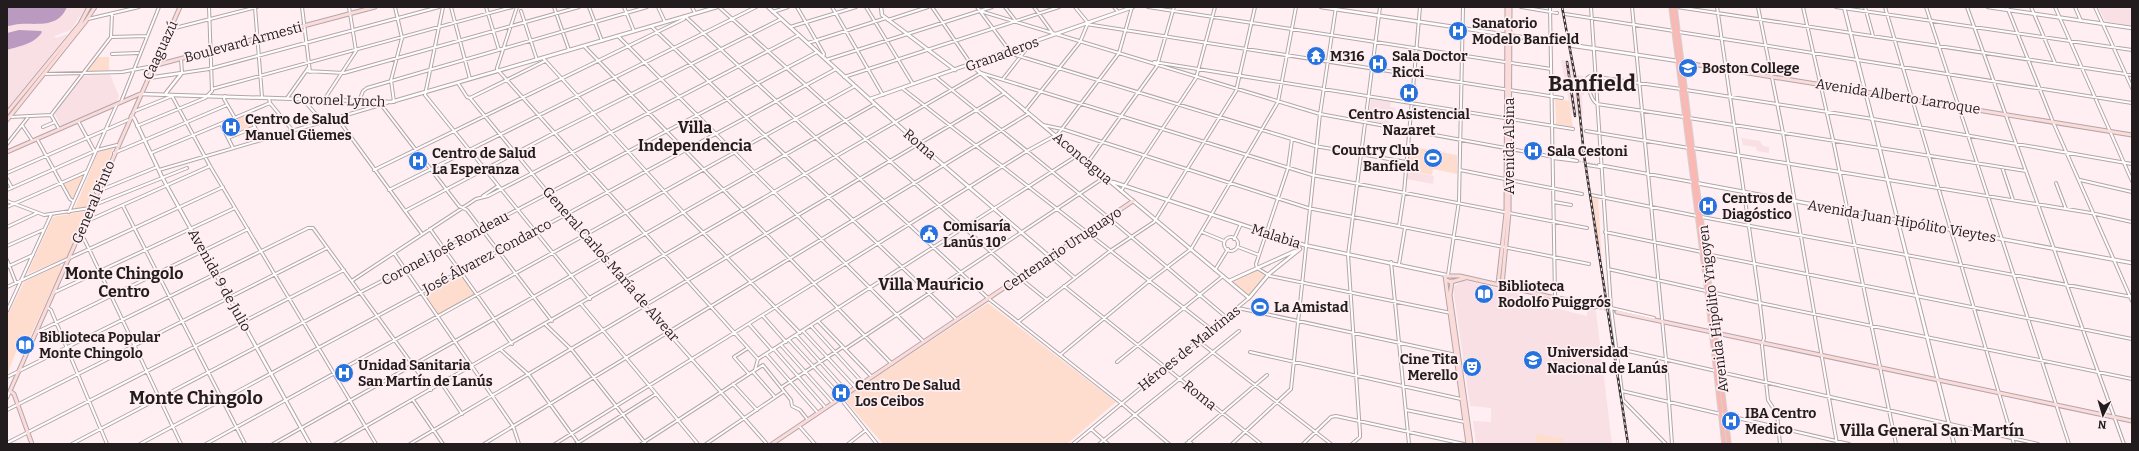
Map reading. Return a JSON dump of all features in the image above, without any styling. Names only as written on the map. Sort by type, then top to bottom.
[{"type":"main road","points":[[7,113],[80,24],[89,7]]},
{"type":"main road","points":[[8,118],[88,19],[95,7]]},
{"type":"main road","name":"Caaguazú","points":[[140,94],[180,7]]},
{"type":"main road","name":"Boulevard Armesti","points":[[153,66],[374,7]]},
{"type":"main road","name":"Avenida Alsina","points":[[1500,284],[1508,213],[1508,7]]},
{"type":"main road","name":"Avenida Hipólito Yrigoyen","points":[[1672,7],[1688,118],[1723,414],[1729,444]]},
{"type":"main road","name":"Avenida Hipólito Yrigoyen","points":[[1676,7],[1676,31]]},
{"type":"main road","name":"Avenida Alberto Larroque","points":[[1680,62],[1819,83],[2132,135]]},
{"type":"main road","name":"Coronel Lynch","points":[[7,152],[140,94]]},
{"type":"main road","name":"General Pinto","points":[[10,391],[140,94]]},
{"type":"main road","name":"Centenario Uruguayo","points":[[773,444],[1133,201]]},
{"type":"main road","points":[[1451,313],[1450,291],[1453,278],[1448,275],[1446,280],[1469,444]]},
{"type":"main road","name":"Malabia","points":[[1448,275],[1500,284],[1596,307]]},
{"type":"main road","points":[[1446,280],[1452,281],[1467,278]]},
{"type":"main road","points":[[1617,312],[1714,331],[2132,421]]},
{"type":"main road","points":[[10,391],[14,394],[32,444]]},
{"type":"main road","points":[[1464,400],[1465,422],[1469,444]]},
{"type":"main road","name":"Avenida Hipólito Yrigoyen","points":[[1723,414],[1724,444]]},
{"type":"street","points":[[88,19],[112,14],[128,8],[139,7]]},
{"type":"street","points":[[121,102],[134,70],[138,53],[159,7]]},
{"type":"street","points":[[137,126],[179,109],[208,95],[212,89],[209,7]]},
{"type":"street","points":[[170,29],[256,7],[262,97]]},
{"type":"street","points":[[302,7],[310,72]]},
{"type":"street","points":[[324,100],[356,49],[349,7]]},
{"type":"street","points":[[394,102],[391,81],[402,37],[395,7]]},
{"type":"street","points":[[147,78],[211,68],[439,7]]},
{"type":"street","points":[[443,7],[424,93],[590,299]]},
{"type":"street","points":[[451,7],[470,79]]},
{"type":"street","points":[[486,7],[499,50]]},
{"type":"street","points":[[212,89],[512,7]]},
{"type":"street","points":[[494,72],[518,7]]},
{"type":"street","points":[[554,7],[569,50]]},
{"type":"street","points":[[306,71],[342,73],[579,7]]},
{"type":"street","points":[[589,7],[602,41]]},
{"type":"street","points":[[624,7],[634,32]]},
{"type":"street","points":[[359,101],[364,89],[647,7]]},
{"type":"street","points":[[658,7],[665,22]]},
{"type":"street","points":[[692,7],[695,13]]},
{"type":"street","points":[[718,7],[1020,278],[1047,300]]},
{"type":"street","name":"Coronel Lynch","points":[[140,94],[359,101],[380,104],[394,102],[718,7]]},
{"type":"street","points":[[389,190],[756,7]]},
{"type":"street","name":"Roma","points":[[768,7],[919,144],[1075,278]]},
{"type":"street","points":[[773,12],[788,7]]},
{"type":"street","points":[[797,7],[824,54],[823,57]]},
{"type":"street","points":[[832,7],[883,95]]},
{"type":"street","points":[[790,27],[856,7]]},
{"type":"street","points":[[866,7],[913,84]]},
{"type":"street","points":[[881,7],[881,14],[955,70]]},
{"type":"street","points":[[808,43],[928,7]]},
{"type":"street","points":[[932,7],[971,65]]},
{"type":"street","points":[[977,7],[1009,51],[1022,57],[1317,146],[1406,162]]},
{"type":"street","points":[[826,60],[992,7]]},
{"type":"street","points":[[1005,7],[1016,21]]},
{"type":"street","points":[[1034,7],[1052,32]]},
{"type":"street","points":[[844,77],[1059,7]]},
{"type":"street","points":[[1076,7],[1087,24],[1562,98]]},
{"type":"street","points":[[1114,7],[1118,12]]},
{"type":"street","points":[[555,444],[1055,135],[1062,129],[1119,52],[1133,7]]},
{"type":"street","name":"Granaderos","points":[[870,99],[971,65],[1133,7]]},
{"type":"street","points":[[1148,7],[1551,69]]},
{"type":"street","points":[[1088,162],[1158,63],[1174,7]]},
{"type":"street","points":[[1121,191],[1197,76],[1215,7]]},
{"type":"street","points":[[1018,322],[1110,251],[1155,220],[1237,88],[1255,7]]},
{"type":"street","points":[[1060,355],[1149,281],[1191,249],[1278,101],[1296,7]]},
{"type":"street","points":[[1321,7],[1336,8],[1550,42]]},
{"type":"street","points":[[1352,444],[1360,435],[1360,421],[1348,254],[1380,7]]},
{"type":"street","points":[[1399,226],[1404,193],[1408,130],[1420,7]]},
{"type":"street","points":[[1448,275],[1458,203],[1460,170],[1463,7]]},
{"type":"street","points":[[1521,7],[1557,13]]},
{"type":"street","points":[[1550,7],[1555,297]]},
{"type":"street","points":[[1591,7],[1600,166],[1611,310],[1622,391],[1624,402],[1666,444]]},
{"type":"street","points":[[1632,7],[1643,140],[1670,402],[1672,444]]},
{"type":"street","points":[[1676,7],[2132,75]]},
{"type":"street","points":[[1718,7],[1746,192],[1764,338],[1762,342],[1766,383],[1769,404],[1777,414],[1780,444]]},
{"type":"street","points":[[1758,7],[1789,164],[1794,201],[1837,443]]},
{"type":"street","points":[[1803,7],[1812,53],[1840,172],[1854,246],[1896,444]]},
{"type":"street","points":[[1836,7],[2132,50]]},
{"type":"street","points":[[1865,7],[1873,36]]},
{"type":"street","points":[[1885,7],[1904,67],[2014,444]]},
{"type":"street","points":[[1926,7],[2069,444]]},
{"type":"street","points":[[1967,7],[2055,248],[2124,444]]},
{"type":"street","points":[[1988,7],[2008,8],[2034,14],[2132,28]]},
{"type":"street","points":[[2031,7],[2055,63]]},
{"type":"street","points":[[2055,7],[2132,181]]},
{"type":"street","points":[[2075,7],[2082,21]]},
{"type":"street","points":[[2095,7],[2132,88]]},
{"type":"street","points":[[1232,444],[1291,389],[1320,114],[1336,8]]},
{"type":"street","points":[[1844,8],[1954,444]]},
{"type":"street","points":[[2008,8],[2040,89],[2132,301]]},
{"type":"street","points":[[980,11],[1151,62],[1461,110],[1573,129]]},
{"type":"street","points":[[521,12],[537,60]]},
{"type":"street","points":[[50,116],[111,37],[112,14]]},
{"type":"street","points":[[1565,14],[2132,103]]},
{"type":"street","points":[[374,170],[453,130],[684,19],[685,16],[989,299],[1122,403],[1169,444]]},
{"type":"street","points":[[405,211],[554,133],[781,19]]},
{"type":"street","points":[[1026,111],[1081,41],[1087,24]]},
{"type":"street","points":[[651,26],[957,320]]},
{"type":"street","points":[[353,280],[463,208],[799,35]]},
{"type":"street","points":[[111,37],[146,36]]},
{"type":"street","points":[[618,36],[660,80],[679,97],[924,342]]},
{"type":"street","points":[[1003,79],[1031,44]]},
{"type":"street","name":"Avenida Alberto Larroque","points":[[1593,49],[1571,44],[1593,49]]},
{"type":"street","name":"Avenida Alberto Larroque","points":[[1572,45],[1680,62]]},
{"type":"street","points":[[584,46],[665,132],[815,283],[892,364]]},
{"type":"street","name":"Coronel José Rondeau","points":[[72,444],[817,52]]},
{"type":"street","points":[[112,54],[138,53]]},
{"type":"street","points":[[543,58],[703,234],[752,282],[800,333]]},
{"type":"street","points":[[166,94],[182,73],[181,59]]},
{"type":"street","points":[[470,98],[545,61]]},
{"type":"street","points":[[1158,63],[1320,114],[1577,162],[1575,160],[1553,157]]},
{"type":"street","name":"Aconcagua","points":[[971,65],[1249,298]]},
{"type":"street","name":"Boulevard Armesti","points":[[44,74],[110,73],[153,66]]},
{"type":"street","points":[[287,98],[310,66]]},
{"type":"street","points":[[496,69],[507,79],[644,235],[712,307],[758,359]]},
{"type":"street","name":"José Álvarez Condarco","points":[[140,444],[836,69]]},
{"type":"street","points":[[335,444],[546,325],[981,73],[1314,175],[1586,228]]},
{"type":"street","points":[[2026,171],[1597,103],[1592,100],[1587,78],[1595,76],[1826,111],[2132,164]]},
{"type":"street","points":[[936,77],[1131,236],[1226,317]]},
{"type":"street","name":"General Carlos María de Alvear","points":[[458,83],[466,97],[470,98],[602,258],[767,444]]},
{"type":"street","points":[[206,444],[855,86]]},
{"type":"street","points":[[902,88],[1211,329]]},
{"type":"street","points":[[410,444],[728,258],[1005,93]]},
{"type":"street","points":[[132,112],[173,95],[193,136],[210,166],[304,322],[364,427],[376,444]]},
{"type":"street","points":[[225,96],[224,99],[235,118]]},
{"type":"street","points":[[269,98],[270,103],[293,131]]},
{"type":"street","points":[[306,99],[306,103],[323,122]]},
{"type":"street","points":[[151,153],[270,103]]},
{"type":"street","points":[[69,212],[117,104]]},
{"type":"street","points":[[96,192],[158,169],[205,157],[380,104],[446,190],[481,229],[552,321]]},
{"type":"street","points":[[273,444],[875,104]]},
{"type":"street","points":[[114,153],[228,105]]},
{"type":"street","points":[[247,113],[262,140]]},
{"type":"street","points":[[484,444],[885,202],[1029,113]]},
{"type":"street","points":[[7,144],[29,116]]},
{"type":"street","points":[[8,118],[50,116]]},
{"type":"street","points":[[50,116],[59,129]]},
{"type":"street","name":"Avenida 9 de Julio","points":[[129,118],[133,117],[162,177],[310,444]]},
{"type":"street","points":[[7,173],[106,130],[129,118]]},
{"type":"street","points":[[337,118],[422,234]]},
{"type":"street","points":[[78,121],[96,151]]},
{"type":"street","points":[[43,127],[55,122]]},
{"type":"street","points":[[221,124],[233,148]]},
{"type":"street","points":[[22,125],[32,141]]},
{"type":"street","points":[[1043,125],[1062,129],[1311,208],[1589,264]]},
{"type":"street","points":[[228,138],[255,127]]},
{"type":"street","points":[[1586,131],[2039,204],[2132,222]]},
{"type":"street","points":[[38,138],[70,199],[74,201]]},
{"type":"street","points":[[1292,139],[1288,168],[1266,232],[1256,265],[1257,268],[1267,275],[1451,313]]},
{"type":"street","points":[[7,190],[96,151],[117,145]]},
{"type":"street","points":[[754,371],[758,359],[1079,154]]},
{"type":"street","name":"Avenida Juan Hipólito Vieytes","points":[[1587,165],[1647,174],[2132,263]]},
{"type":"street","points":[[84,223],[210,166]]},
{"type":"street","points":[[2002,167],[2013,200]]},
{"type":"street","points":[[7,201],[37,213],[51,215],[69,212],[90,207],[187,168]]},
{"type":"street","points":[[1460,170],[1582,194]]},
{"type":"street","points":[[7,207],[87,172]]},
{"type":"street","points":[[782,387],[835,352],[865,336],[1105,177]]},
{"type":"street","points":[[7,179],[12,188]]},
{"type":"street","points":[[2080,180],[2132,192]]},
{"type":"street","name":"Malabia","points":[[1110,182],[1307,246],[1391,262],[1448,275]]},
{"type":"street","points":[[2056,183],[2066,209]]},
{"type":"street","points":[[482,198],[498,186]]},
{"type":"street","points":[[7,287],[223,187]]},
{"type":"street","points":[[1591,195],[1700,217],[2131,297]]},
{"type":"street","points":[[1554,202],[1571,205]]},
{"type":"street","points":[[123,206],[245,444]]},
{"type":"street","points":[[53,294],[235,207]]},
{"type":"street","points":[[7,227],[37,213]]},
{"type":"street","points":[[7,311],[51,215]]},
{"type":"street","points":[[1234,239],[1241,224]]},
{"type":"street","points":[[1399,264],[1405,227]]},
{"type":"street","points":[[7,377],[308,228],[313,228],[379,315],[431,390]]},
{"type":"street","points":[[36,332],[248,229]]},
{"type":"street","points":[[430,229],[512,344]]},
{"type":"street","points":[[7,246],[44,230]]},
{"type":"street","points":[[1202,232],[1224,241]]},
{"type":"street","points":[[1605,232],[1755,264],[2132,339]]},
{"type":"street","points":[[78,237],[84,239],[89,249],[181,444]]},
{"type":"street","points":[[1224,241],[1229,238],[1234,239],[1238,242],[1238,247]]},
{"type":"street","points":[[1224,241],[1223,245],[1228,249],[1234,250],[1238,247]]},
{"type":"street","name":"Héroes de Malvinas","points":[[1229,281],[1307,246]]},
{"type":"street","points":[[1238,247],[1259,255]]},
{"type":"street","points":[[7,410],[328,248]]},
{"type":"street","name":"Héroes de Malvinas","points":[[1073,444],[1197,340],[1238,308],[1249,298],[1267,275],[1300,248]]},
{"type":"street","points":[[1215,270],[1228,249]]},
{"type":"street","points":[[394,253],[513,426],[519,444]]},
{"type":"street","points":[[8,266],[33,255]]},
{"type":"street","points":[[7,260],[8,266],[16,283]]},
{"type":"street","points":[[1391,262],[1409,444]]},
{"type":"street","points":[[1608,269],[1760,303],[2132,379]]},
{"type":"street","points":[[7,443],[344,270]]},
{"type":"street","points":[[1118,362],[1223,276]]},
{"type":"street","name":"Roma","points":[[1064,286],[1261,444]]},
{"type":"street","name":"Malabia","points":[[1559,298],[1594,304],[1597,307],[1575,304],[1559,298]]},
{"type":"street","points":[[581,304],[602,332],[698,444]]},
{"type":"street","points":[[47,307],[51,310],[107,444]]},
{"type":"street","points":[[1238,308],[1457,355]]},
{"type":"street","points":[[1611,310],[1657,320]]},
{"type":"street","points":[[763,316],[786,342]]},
{"type":"street","points":[[818,321],[872,377]]},
{"type":"street","points":[[749,324],[826,408]]},
{"type":"street","points":[[546,325],[572,350],[593,379],[645,443]]},
{"type":"street","points":[[811,326],[863,383]]},
{"type":"street","points":[[803,331],[856,388]]},
{"type":"street","points":[[1099,444],[1238,331]]},
{"type":"street","points":[[796,335],[848,393]]},
{"type":"street","points":[[789,340],[837,392]]},
{"type":"street","points":[[1197,340],[1331,444]]},
{"type":"street","points":[[781,345],[833,403]]},
{"type":"street","points":[[748,348],[734,357],[749,374]]},
{"type":"street","points":[[1615,348],[2038,444]]},
{"type":"street","points":[[501,350],[529,375],[578,444],[656,394]]},
{"type":"street","points":[[1250,352],[1464,400]]},
{"type":"street","points":[[766,354],[818,413]]},
{"type":"street","points":[[641,444],[645,443],[764,365],[782,387],[783,392],[791,400],[792,406],[800,410],[808,420]]},
{"type":"street","points":[[754,371],[775,397]]},
{"type":"street","points":[[1186,444],[1267,375]]},
{"type":"street","points":[[442,384],[462,414]]},
{"type":"street","points":[[733,384],[757,410]]},
{"type":"street","points":[[843,388],[833,394],[839,399],[877,444]]},
{"type":"street","name":"General Pinto","points":[[7,398],[10,391]]},
{"type":"street","points":[[1622,391],[1778,427],[1837,443],[1849,444]]},
{"type":"street","points":[[706,444],[783,392]]},
{"type":"street","points":[[413,400],[443,444]]},
{"type":"street","points":[[1406,410],[1465,422]]},
{"type":"street","points":[[1303,444],[1334,416],[1464,444]]},
{"type":"street","points":[[799,426],[815,444]]},
{"type":"street","points":[[1091,429],[1108,444]]},
{"type":"street","points":[[848,444],[866,430]]},
{"type":"street","points":[[1189,441],[1192,444]]},
{"type":"shaded area","points":[[7,7],[86,7],[71,30],[54,36],[56,38],[68,34],[7,109]]},
{"type":"shaded area","points":[[7,7],[67,7],[59,18],[47,23],[7,26]]},
{"type":"shaded area","points":[[2098,7],[2132,7],[2132,26],[2105,21]]},
{"type":"shaded area","points":[[19,30],[42,32],[31,42],[7,50],[7,33]]},
{"type":"shaded area","points":[[95,57],[109,57],[109,72],[84,72]]},
{"type":"shaded area","points":[[1561,60],[1573,61],[1577,75],[1583,76],[1585,86],[1584,95],[1582,95],[1583,115],[1571,113]]},
{"type":"shaded area","points":[[110,74],[119,96],[117,102],[61,126],[54,113],[82,76]]},
{"type":"shaded area","points":[[1371,99],[1391,102],[1390,107],[1396,108],[1388,124],[1368,120]]},
{"type":"shaded area","points":[[1555,99],[1569,101],[1573,127],[1556,124]]},
{"type":"shaded area","points":[[246,115],[252,126],[231,135],[224,124]]},
{"type":"shaded area","points":[[1741,138],[1760,141],[1763,146],[1769,147],[1769,153],[1757,151],[1756,147],[1743,145]]},
{"type":"shaded area","name":"Country Club Banfield","points":[[1409,146],[1457,155],[1457,174],[1433,169],[1432,175],[1415,172],[1415,169],[1408,168]]},
{"type":"shaded area","points":[[114,147],[89,206],[74,210],[98,152]]},
{"type":"shaded area","points":[[1407,171],[1434,176],[1433,184],[1407,179]]},
{"type":"shaded area","points":[[81,175],[84,176],[75,197],[70,198],[63,183]]},
{"type":"shaded area","points":[[1591,197],[1598,198],[1602,262]]},
{"type":"shaded area","points":[[86,211],[67,258],[27,274],[53,217]]},
{"type":"shaded area","points":[[59,265],[63,266],[30,337],[21,339],[7,375],[7,316],[24,282]]},
{"type":"shaded area","points":[[1256,270],[1265,276],[1250,295],[1247,295],[1232,283],[1232,281]]},
{"type":"shaded area","points":[[460,271],[477,295],[437,317],[421,292]]},
{"type":"shaded area","name":"Universidad Nacional de Lanús","points":[[1464,280],[1519,294],[1532,306],[1553,310],[1555,308],[1587,316],[1587,307],[1596,311],[1612,444],[1476,443],[1473,421],[1491,422],[1491,408],[1470,406],[1453,287]]},
{"type":"shaded area","points":[[988,303],[1116,402],[1067,444],[883,444],[845,400],[846,397]]},
{"type":"shaded area","points":[[1536,434],[1563,438],[1564,444],[1536,444]]},
{"type":"tunnel","points":[[1549,41],[1572,45]]},
{"type":"tunnel","points":[[1576,161],[1599,165]]},
{"type":"tunnel","points":[[1595,307],[1617,312]]},
{"type":"railway","points":[[1562,7],[1577,87],[1584,155],[1628,444]]},
{"type":"railway","points":[[1567,62],[1575,116]]},
{"type":"place","name":"Sanatorio Modelo Banfield","points":[[1458,31]]},
{"type":"place","name":"M316","points":[[1316,56]]},
{"type":"place","name":"Sala Doctor Ricci","points":[[1378,64]]},
{"type":"place","name":"Boston College","points":[[1688,68]]},
{"type":"place","name":"Centro Asistencial Nazaret","points":[[1409,93]]},
{"type":"place","name":"Centro de Salud Manuel Güemes","points":[[231,127]]},
{"type":"place","name":"Sala Cestoni","points":[[1533,151]]},
{"type":"place","name":"Country Club Banfield","points":[[1433,158]]},
{"type":"place","name":"Centro de Salud La Esperanza","points":[[418,161]]},
{"type":"place","name":"Centros de Diagóstico","points":[[1708,206]]},
{"type":"place","name":"Comisaría Lanús 10°","points":[[929,234]]},
{"type":"place","name":"Biblioteca Rodolfo Puiggrós","points":[[1484,294]]},
{"type":"place","name":"La Amistad","points":[[1260,307]]},
{"type":"place","name":"Biblioteca Popular Monte Chingolo","points":[[25,345]]},
{"type":"place","name":"Universidad Nacional de Lanús","points":[[1533,360]]},
{"type":"place","name":"Cine Tita Merello","points":[[1472,367]]},
{"type":"place","name":"Unidad Sanitaria San Martín de Lanús","points":[[344,373]]},
{"type":"place","name":"Centro De Salud Los Ceibos","points":[[841,393]]},
{"type":"place","name":"IBA Centro Medico","points":[[1731,421]]},
{"type":"district","name":"Banfield","points":[[1592,83]]},
{"type":"district","name":"Villa Independencia","points":[[695,136]]},
{"type":"district","name":"Monte Chingolo Centro","points":[[124,282]]},
{"type":"district","name":"Villa Mauricio","points":[[931,284]]},
{"type":"district","name":"Monte Chingolo","points":[[196,398]]},
{"type":"district","name":"Villa General San Martín","points":[[1932,430]]}]
